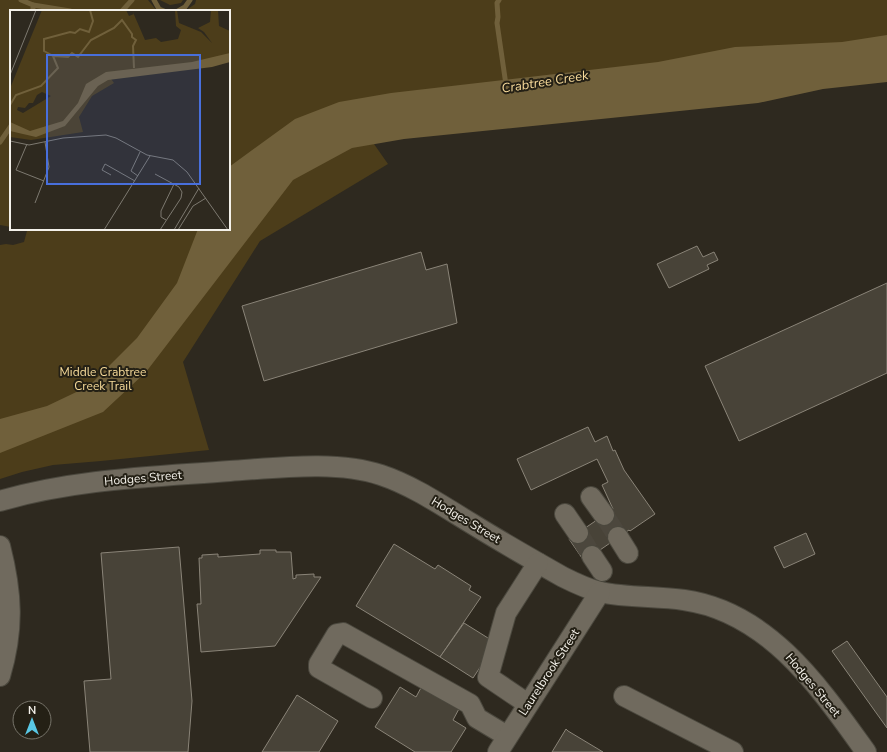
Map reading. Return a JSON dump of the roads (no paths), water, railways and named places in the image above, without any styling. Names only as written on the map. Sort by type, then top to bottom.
[{"type":"street","name":"Hodges Street","points":[[0,501],[55,487],[108,481],[277,468],[340,468],[380,475],[402,483],[433,500],[569,580],[600,592],[686,600],[728,612],[752,625],[793,659],[813,681],[866,752]]},
{"type":"street","points":[[591,497],[604,515]]},
{"type":"street","points":[[565,514],[578,533]]},
{"type":"street","points":[[0,546],[10,594],[10,623],[7,653],[0,676]]},
{"type":"street","points":[[528,704],[488,677],[506,613],[538,563]]},
{"type":"street","name":"Laurelbrook Street","points":[[502,744],[600,592]]},
{"type":"street","points":[[372,698],[319,668],[319,664],[337,634],[343,633],[470,704],[477,718],[502,744]]},
{"type":"street","points":[[624,696],[733,752]]},
{"type":"water","name":"Crabtree Creek","points":[[887,35],[887,82],[823,89],[758,103],[404,139],[352,148],[293,180],[146,372],[103,412],[0,453],[0,419],[47,406],[89,386],[137,338],[177,283],[198,230],[230,230],[230,166],[295,119],[339,102],[391,93],[658,62],[735,47],[842,42]]},
{"type":"waterway","points":[[21,0],[33,5],[33,10]]},
{"type":"waterway","points":[[123,10],[132,0]]},
{"type":"waterway","points":[[154,0],[159,9],[162,10]]},
{"type":"waterway","points":[[180,10],[185,7],[190,0]]},
{"type":"waterway","name":"Crabtree Creek","points":[[499,0],[497,3],[497,23],[506,85]]},
{"type":"waterway","points":[[33,5],[64,10]]},
{"type":"waterway","points":[[0,142],[10,127]]},
{"type":"tunnel","points":[[604,515],[618,537]]},
{"type":"tunnel","points":[[578,533],[592,556]]},
{"type":"park label","name":"Middle Crabtree Creek Trail","points":[[103,379]]}]
